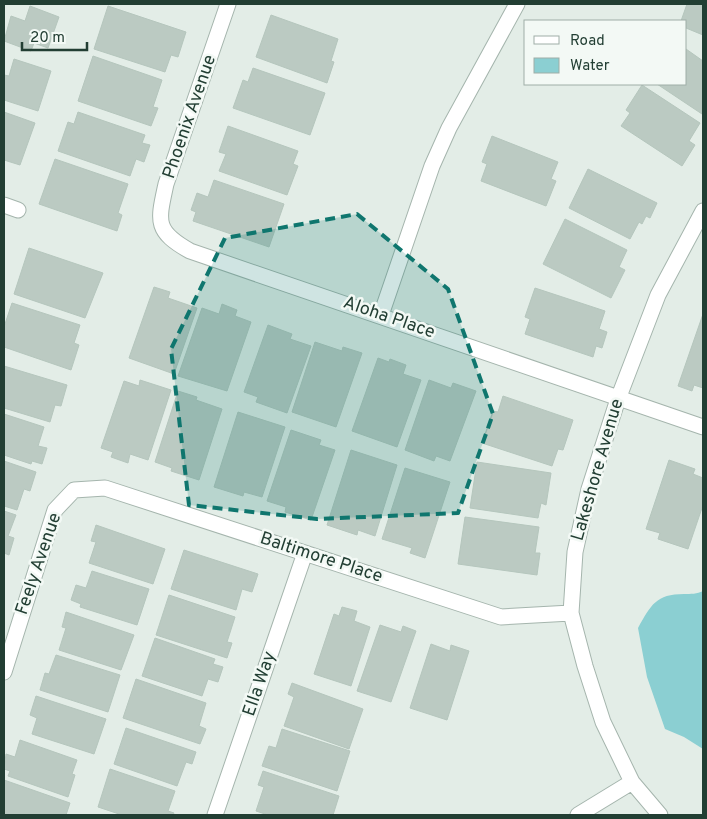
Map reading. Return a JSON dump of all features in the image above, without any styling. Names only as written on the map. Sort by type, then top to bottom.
[{"type":"street","name":"Phoenix Avenue","points":[[163,232],[160,215],[166,184],[228,4]]},
{"type":"street","points":[[381,315],[432,166],[449,128],[517,4]]},
{"type":"street","name":"Lakeshore Avenue","points":[[660,815],[632,782],[603,722],[571,613],[575,552],[590,489],[618,399],[658,295],[699,229],[703,211]]},
{"type":"street","name":"Aloha Place","points":[[163,232],[175,243],[190,251],[703,427]]},
{"type":"street","name":"Baltimore Place","points":[[74,490],[106,488],[501,617],[571,613]]},
{"type":"street","name":"Feely Avenue","points":[[4,672],[55,510],[74,490]]},
{"type":"street","name":"Ella Way","points":[[215,815],[305,553]]},
{"type":"street","points":[[578,815],[632,782]]},
{"type":"highlighted area","points":[[357,214],[448,289],[493,414],[458,513],[317,519],[189,505],[171,349],[225,238]]},
{"type":"water","points":[[703,591],[703,749],[684,737],[665,729],[647,677],[638,628],[655,602],[667,596],[694,594]]},
{"type":"building","points":[[687,4],[703,4],[703,35],[687,28],[687,20],[681,20]]},
{"type":"building","points":[[30,6],[59,17],[48,48],[34,43],[31,51],[4,41],[11,16],[25,21]]},
{"type":"building","points":[[108,6],[186,32],[178,57],[171,55],[165,72],[94,49]]},
{"type":"building","points":[[271,15],[338,39],[331,61],[334,62],[327,83],[256,57]]},
{"type":"building","points":[[687,50],[703,61],[702,114],[658,85],[687,85]]},
{"type":"building","points":[[93,56],[162,80],[153,107],[158,108],[151,126],[78,101]]},
{"type":"building","points":[[14,59],[51,71],[38,111],[4,100],[4,75],[9,76]]},
{"type":"building","points":[[253,68],[325,93],[310,135],[233,108],[243,80],[248,82]]},
{"type":"building","points":[[642,85],[700,123],[689,141],[695,145],[682,166],[621,126],[630,113],[626,110]]},
{"type":"building","points":[[4,112],[35,123],[20,165],[4,160]]},
{"type":"building","points":[[78,112],[145,135],[142,143],[150,145],[144,162],[136,159],[130,176],[58,151],[68,122],[74,124]]},
{"type":"building","points":[[228,126],[298,151],[293,164],[298,166],[287,195],[219,171],[226,154],[219,152]]},
{"type":"building","points":[[492,136],[558,162],[551,179],[556,181],[546,206],[481,181],[487,164],[482,162]]},
{"type":"building","points":[[55,159],[128,184],[118,213],[122,215],[117,231],[39,204]]},
{"type":"building","points":[[588,169],[657,203],[650,218],[646,216],[642,224],[639,222],[630,239],[569,208]]},
{"type":"building","points":[[214,180],[284,204],[269,247],[193,221],[196,212],[191,210],[197,193],[208,197]]},
{"type":"building","points":[[565,219],[627,250],[619,267],[625,270],[611,298],[543,264]]},
{"type":"building","points":[[29,248],[103,273],[85,318],[14,294]]},
{"type":"building","points":[[154,287],[170,292],[168,298],[197,308],[174,374],[129,358]]},
{"type":"building","points":[[535,288],[605,311],[599,329],[607,332],[602,348],[596,346],[593,357],[525,334],[530,319],[525,317]]},
{"type":"building","points":[[12,303],[80,325],[74,343],[79,345],[71,370],[4,347],[4,327]]},
{"type":"building","points":[[222,304],[237,310],[235,316],[251,322],[227,391],[178,376],[202,308],[219,314]]},
{"type":"building","points":[[703,314],[703,388],[694,385],[692,391],[678,386]]},
{"type":"building","points":[[268,325],[292,334],[290,339],[311,346],[287,413],[256,402],[258,397],[244,392]]},
{"type":"building","points":[[315,342],[342,351],[343,347],[362,353],[336,427],[292,412]]},
{"type":"building","points":[[378,358],[389,362],[390,359],[406,365],[403,374],[421,380],[397,447],[352,431]]},
{"type":"building","points":[[4,366],[67,385],[61,406],[55,405],[50,422],[4,408]]},
{"type":"building","points":[[140,380],[171,390],[148,460],[130,454],[128,463],[111,457],[113,452],[101,448],[124,381],[139,386]]},
{"type":"building","points":[[429,380],[451,388],[453,383],[476,391],[450,461],[436,456],[434,461],[405,450]]},
{"type":"building","points":[[178,391],[197,397],[196,400],[222,409],[199,480],[171,471],[172,468],[155,462]]},
{"type":"building","points":[[503,396],[573,420],[563,450],[558,449],[552,466],[482,443],[493,411],[498,412]]},
{"type":"building","points":[[238,412],[285,427],[262,497],[244,492],[243,496],[214,487]]},
{"type":"building","points":[[4,414],[44,427],[38,446],[47,448],[42,464],[32,461],[31,464],[4,455]]},
{"type":"building","points":[[291,430],[321,440],[319,445],[335,450],[311,520],[285,512],[286,507],[267,501]]},
{"type":"building","points":[[351,450],[397,465],[375,536],[358,530],[357,535],[327,525]]},
{"type":"building","points":[[669,460],[695,469],[693,474],[703,478],[703,505],[688,549],[658,539],[660,533],[646,529]]},
{"type":"building","points":[[4,461],[36,472],[30,491],[24,489],[17,510],[4,506]]},
{"type":"building","points":[[477,462],[551,473],[546,505],[541,503],[538,518],[470,508]]},
{"type":"building","points":[[405,468],[450,482],[425,558],[410,553],[412,548],[382,539]]},
{"type":"building","points":[[4,511],[16,515],[8,536],[14,538],[9,555],[4,553]]},
{"type":"building","points":[[465,517],[539,527],[535,553],[540,553],[537,575],[458,564]]},
{"type":"building","points":[[96,525],[165,549],[153,584],[89,563],[96,542],[91,541]]},
{"type":"building","points":[[184,550],[258,574],[252,592],[242,589],[236,610],[171,589]]},
{"type":"building","points":[[92,571],[149,589],[137,625],[80,607],[81,604],[71,600],[76,585],[86,588]]},
{"type":"building","points":[[169,595],[235,617],[227,642],[232,643],[227,658],[156,635]]},
{"type":"building","points":[[342,607],[357,611],[354,621],[370,627],[351,686],[314,674],[334,614],[339,616]]},
{"type":"building","points":[[66,612],[134,635],[121,670],[59,650],[66,628],[62,627]]},
{"type":"building","points":[[380,625],[401,632],[403,626],[416,631],[391,702],[357,691]]},
{"type":"building","points":[[155,638],[215,659],[213,664],[223,667],[218,682],[208,679],[202,696],[142,676]]},
{"type":"building","points":[[431,644],[450,651],[451,645],[469,651],[447,720],[410,708]]},
{"type":"building","points":[[56,655],[120,675],[108,712],[40,690],[45,673],[49,674]]},
{"type":"building","points":[[136,679],[206,703],[199,726],[206,729],[200,744],[123,718]]},
{"type":"building","points":[[292,683],[363,709],[349,749],[284,726],[294,697],[288,694]]},
{"type":"building","points":[[36,696],[106,719],[94,754],[32,734],[37,718],[30,715]]},
{"type":"building","points":[[126,728],[196,752],[192,764],[186,762],[177,786],[114,764]]},
{"type":"building","points":[[282,729],[350,751],[337,791],[262,766],[269,746],[276,748]]},
{"type":"building","points":[[20,740],[77,760],[72,774],[75,775],[68,797],[8,776],[10,771],[4,769],[6,754],[15,757]]},
{"type":"building","points":[[110,769],[175,791],[168,811],[174,813],[173,815],[122,815],[98,807]]},
{"type":"building","points":[[263,771],[339,796],[333,815],[268,815],[256,811],[264,787],[258,785]]},
{"type":"building","points":[[4,780],[70,803],[66,815],[4,815]]}]
